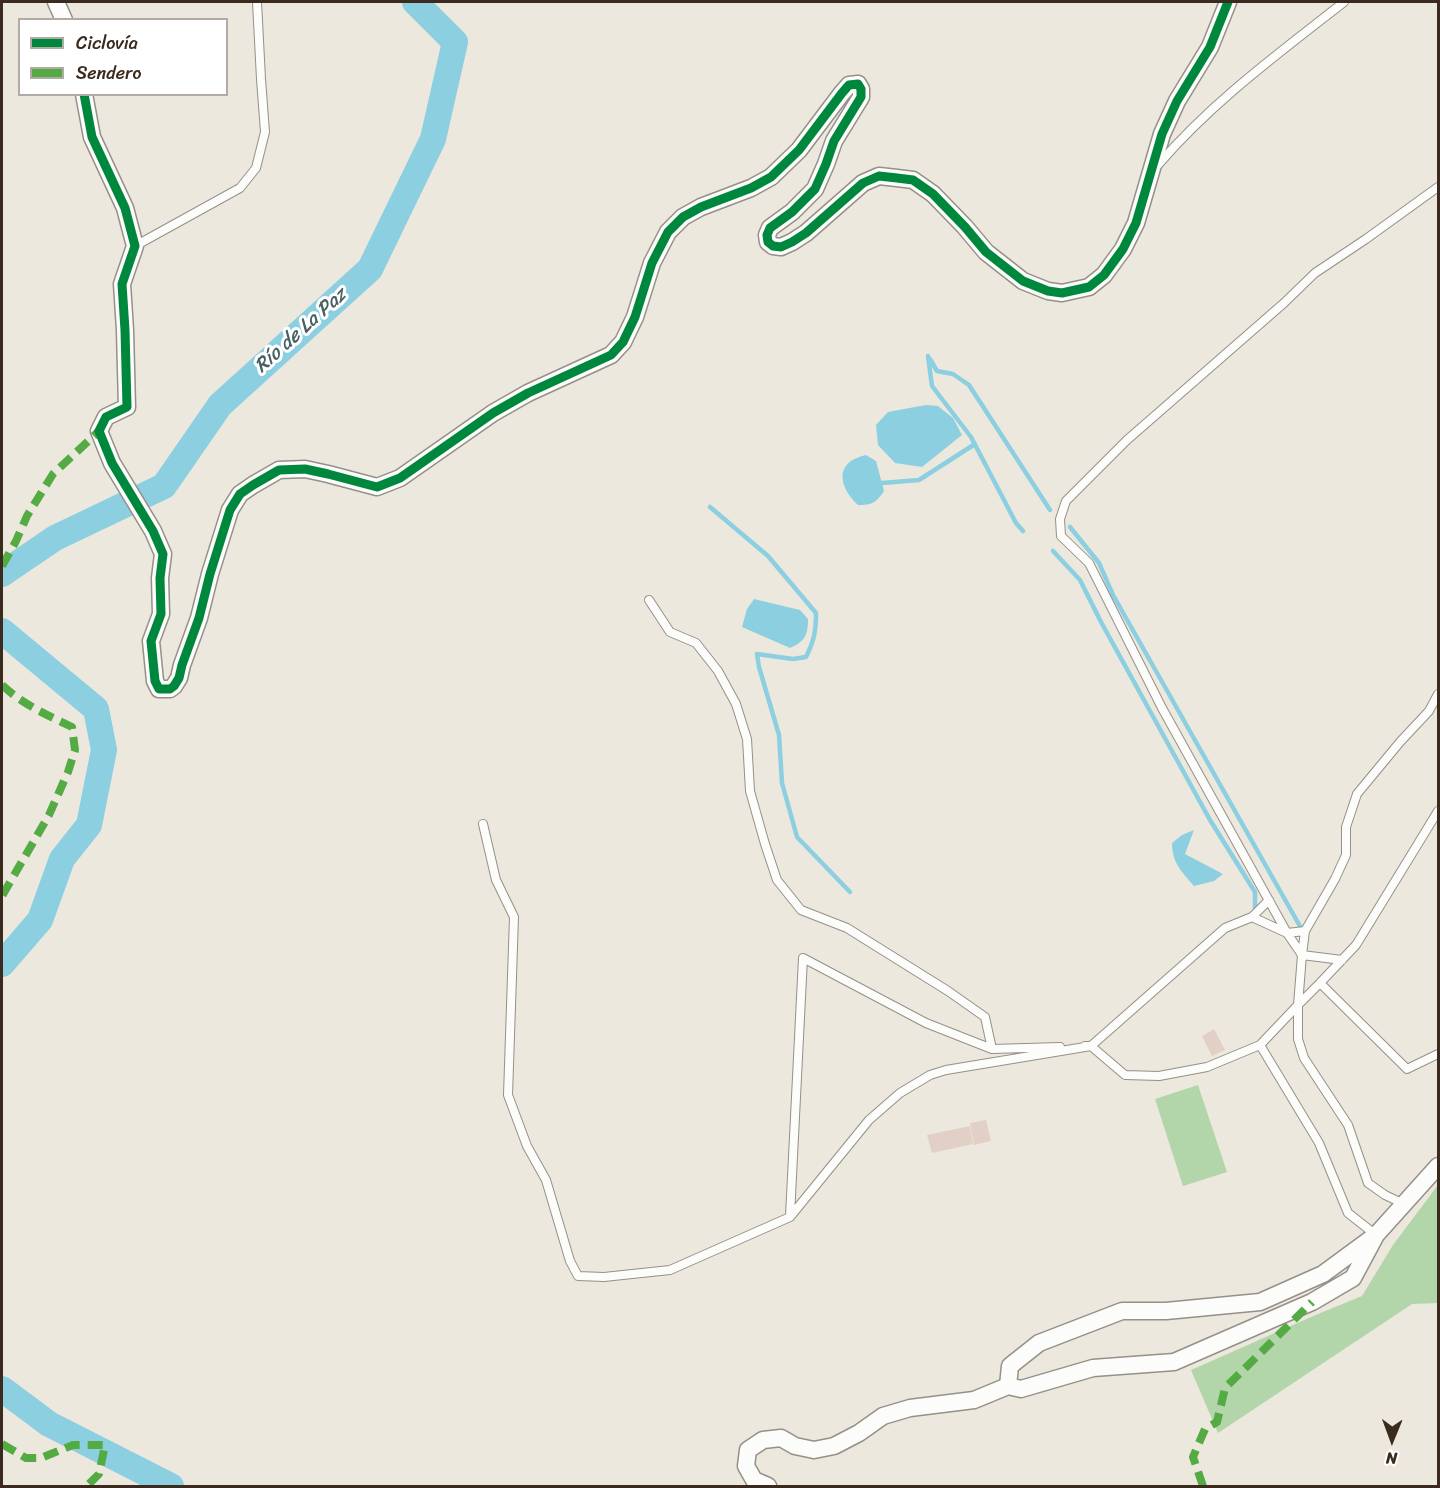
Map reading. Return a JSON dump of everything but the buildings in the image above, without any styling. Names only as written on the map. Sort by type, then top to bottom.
[{"type":"street","points":[[57,2],[63,18]]},
{"type":"street","points":[[84,96],[92,137],[125,208],[135,246],[122,284],[127,406],[106,417],[99,431],[112,463],[153,531],[163,554],[160,578],[161,614],[151,641],[154,681],[159,688],[164,690],[174,686],[179,678],[230,510],[240,494],[279,470],[305,469],[377,487],[400,478],[493,413],[528,393],[611,355],[623,342],[635,317],[652,263],[668,232],[683,216],[751,188],[771,177],[799,150],[849,85],[858,84],[861,97],[834,141],[815,189],[792,212],[770,228],[767,235],[768,242],[773,246],[792,242],[806,233],[863,183],[879,176],[913,180],[933,194],[965,226],[986,252],[1023,281],[1048,291],[1062,293],[1089,287],[1104,275],[1123,249],[1136,223],[1162,134],[1177,101],[1210,47],[1228,2]]},
{"type":"street","points":[[1008,1386],[1010,1366],[1039,1342],[1122,1311],[1166,1311],[1260,1302],[1323,1274],[1376,1235],[1438,1166]]},
{"type":"street","points":[[768,1486],[754,1480],[746,1466],[748,1450],[763,1440],[781,1438],[795,1446],[814,1450],[834,1446],[859,1433],[883,1416],[910,1408],[975,1400],[1008,1386],[1021,1389],[1094,1368],[1174,1362],[1312,1302],[1353,1278],[1376,1235]]},
{"type":"lane","points":[[135,246],[240,188],[256,168],[265,132],[257,2]]},
{"type":"lane","points":[[1149,175],[1210,110],[1344,2]]},
{"type":"lane","points":[[1342,960],[1302,955],[1287,933],[1162,708],[1089,563],[1061,536],[1060,519],[1066,501],[1127,440],[1316,273],[1438,187]]},
{"type":"lane","points":[[649,600],[670,632],[696,643],[718,671],[736,704],[747,739],[750,791],[777,880],[801,910],[847,928],[985,1017],[992,1049]]},
{"type":"lane","points":[[1404,1204],[1368,1183],[1348,1125],[1304,1058],[1298,1039],[1298,1005],[1305,931],[1346,855],[1346,827],[1357,794],[1429,711],[1438,694]]},
{"type":"lane","points":[[790,1217],[803,958],[926,1023],[992,1049],[1090,1046],[1125,1075],[1159,1076],[1208,1067],[1260,1045],[1356,945],[1438,811]]},
{"type":"lane","points":[[483,824],[496,880],[514,917],[508,1095],[527,1146],[546,1180],[570,1261],[578,1276],[604,1277],[670,1270],[790,1217],[869,1120],[900,1093],[930,1075],[945,1070],[1090,1046],[1225,928],[1252,917],[1269,900]]},
{"type":"lane","points":[[1252,917],[1287,933],[1305,931]]},
{"type":"lane","points":[[1320,983],[1407,1069],[1438,1053]]},
{"type":"lane","points":[[1260,1045],[1319,1143],[1348,1212],[1376,1235]]},
{"type":"green space","points":[[1198,1085],[1227,1172],[1183,1186],[1155,1099]]},
{"type":"green space","points":[[1438,1185],[1438,1303],[1412,1304],[1218,1433],[1191,1370],[1362,1296],[1393,1245]]},
{"type":"water","points":[[926,405],[938,406],[953,418],[962,435],[922,467],[895,463],[878,445],[876,425],[888,412]]},
{"type":"water","points":[[866,455],[876,461],[884,491],[873,502],[858,505],[846,490],[842,476],[848,463]]},
{"type":"water","points":[[754,599],[800,610],[808,619],[806,634],[802,640],[790,648],[742,627],[747,609]]},
{"type":"water","points":[[1194,830],[1185,854],[1223,874],[1214,881],[1194,886],[1176,862],[1172,843],[1182,835]]},
{"type":"waterway","name":"Río de La Paz","points":[[2,574],[55,538],[164,486],[220,405],[370,269],[433,139],[455,42],[415,2]]},
{"type":"waterway","points":[[928,356],[932,386],[971,437],[1016,523],[1023,531]]},
{"type":"waterway","points":[[930,359],[937,371],[953,374],[969,385],[1050,510]]},
{"type":"waterway","points":[[882,483],[919,480],[975,444]]},
{"type":"waterway","points":[[710,507],[768,556],[816,613],[814,636],[806,657],[793,659],[757,654],[779,735],[782,783],[797,837],[850,892]]},
{"type":"waterway","points":[[1070,527],[1099,563],[1113,595],[1301,928]]},
{"type":"waterway","points":[[1053,551],[1080,580],[1210,820],[1255,892],[1255,912]]},
{"type":"waterway","name":"Río de La Paz","points":[[2,631],[96,709],[104,750],[89,825],[62,859],[40,920],[2,964]]},
{"type":"waterway","name":"Río de La Paz","points":[[2,1389],[49,1424],[171,1486]]},
{"type":"marked path","points":[[2,566],[27,516],[53,474],[99,431]]},
{"type":"marked path","points":[[2,685],[26,703],[72,727],[75,750],[49,815],[2,896]]},
{"type":"marked path","points":[[1203,1486],[1193,1457],[1205,1429],[1217,1422],[1225,1388],[1312,1302]]},
{"type":"marked path","points":[[2,1444],[26,1458],[41,1458],[73,1445],[105,1445],[99,1474],[87,1486]]},
{"type":"cycle path","points":[[84,96],[92,137],[125,208],[135,246],[122,284],[127,407],[106,417],[99,431],[112,463],[153,531],[163,554],[160,578],[161,614],[151,641],[155,681],[159,689],[170,689],[179,678],[230,510],[240,494],[279,470],[305,469],[377,487],[400,478],[493,413],[528,393],[611,355],[623,342],[635,317],[652,263],[668,232],[683,217],[701,207],[751,188],[771,177],[799,150],[849,85],[858,84],[861,97],[834,141],[815,189],[792,212],[770,228],[767,235],[768,242],[773,246],[781,247],[792,242],[806,233],[863,183],[879,176],[913,180],[933,194],[986,252],[1023,281],[1048,291],[1062,293],[1089,287],[1104,275],[1123,249],[1136,223],[1162,134],[1177,101],[1210,47],[1228,2]]}]
